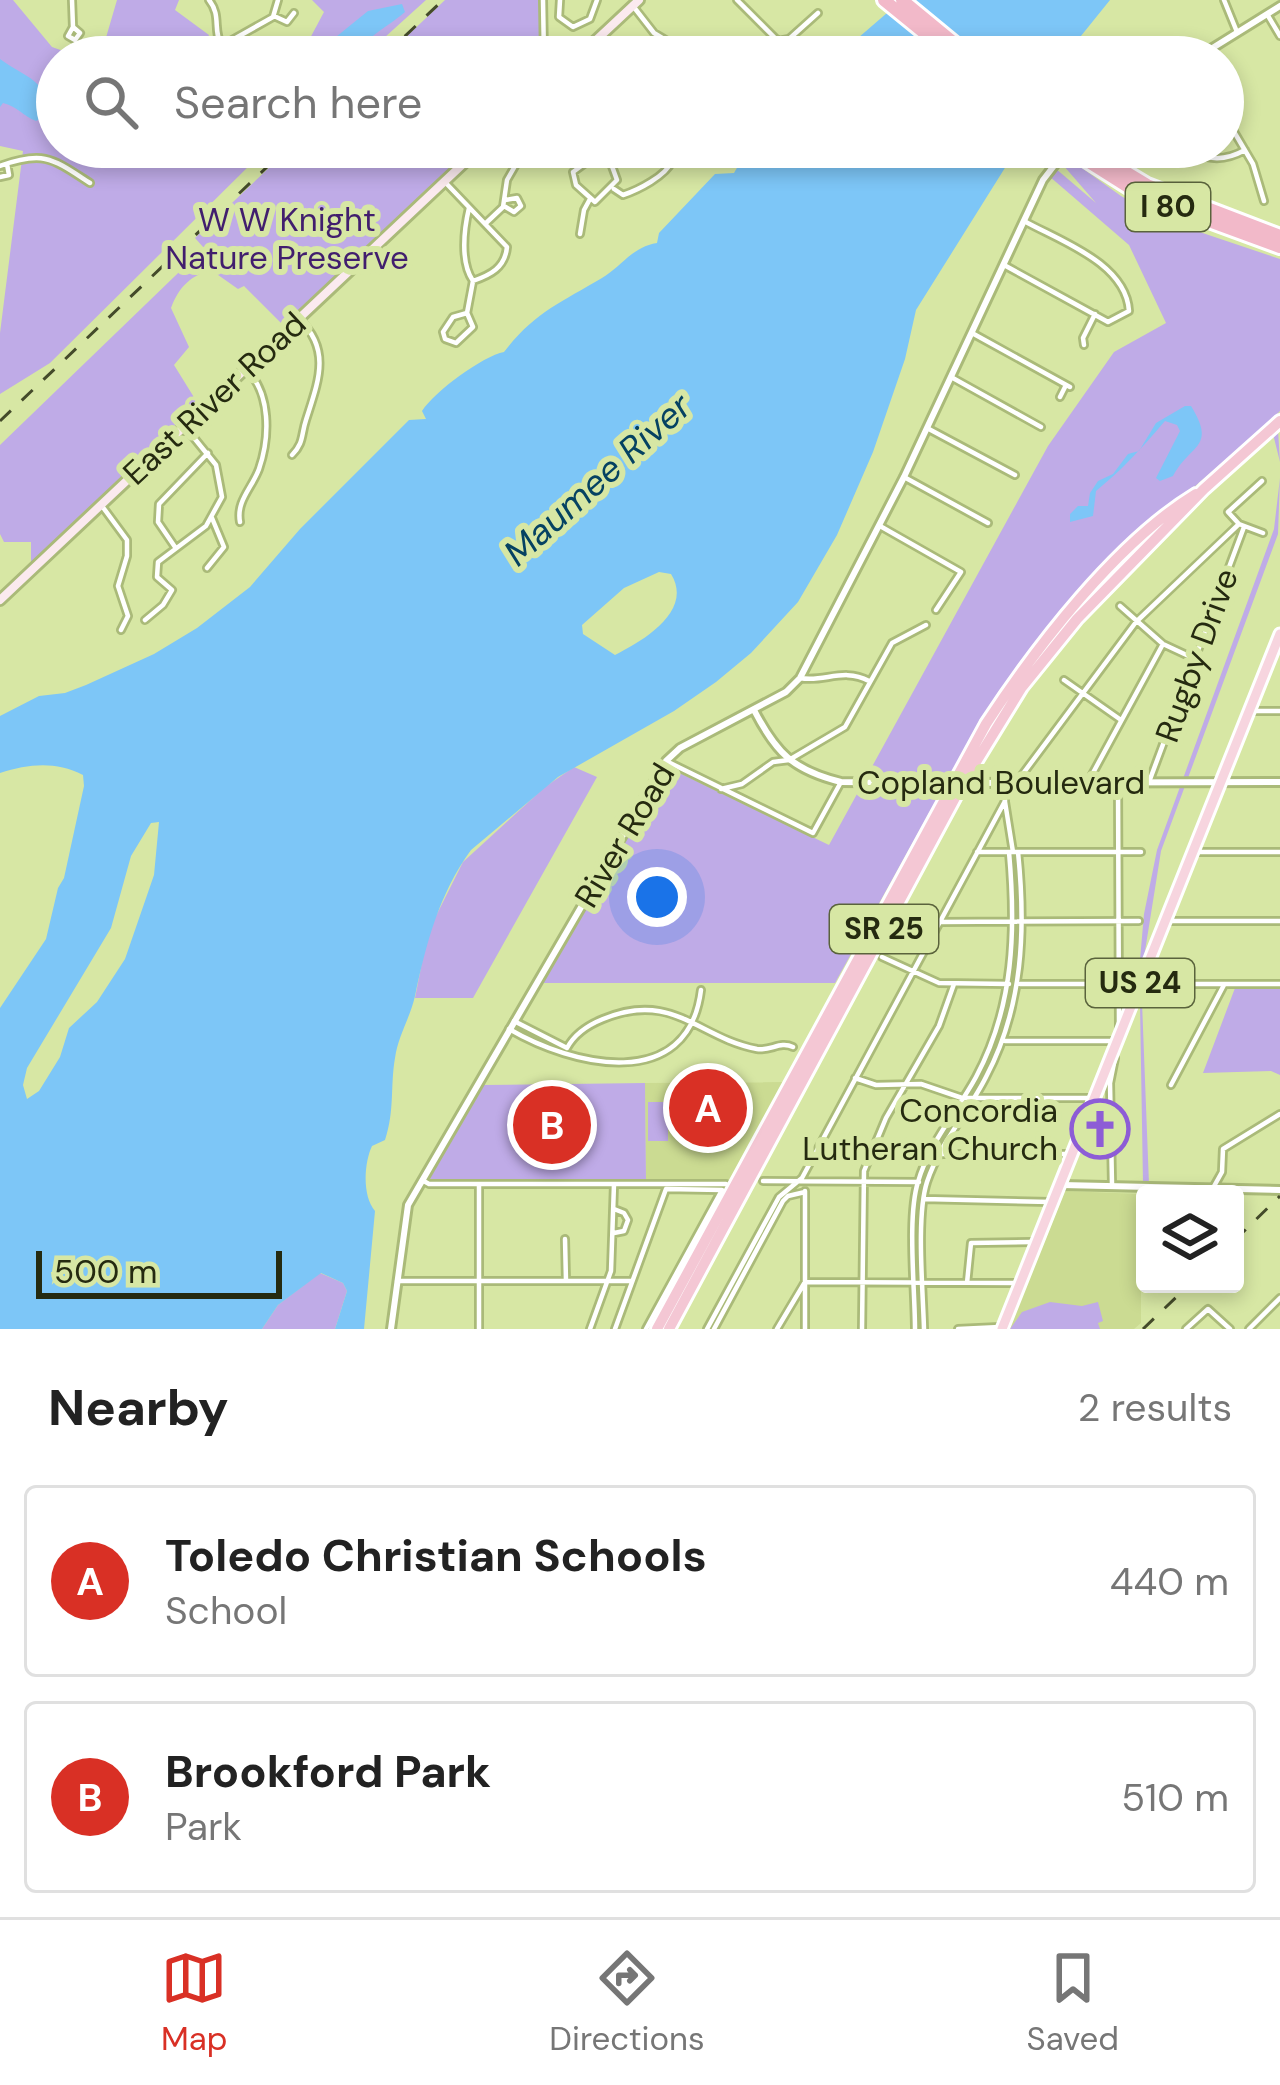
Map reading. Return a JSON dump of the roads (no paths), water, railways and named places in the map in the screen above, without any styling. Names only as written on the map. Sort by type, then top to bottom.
[{"type":"highway","points":[[884,0],[928,36]]},
{"type":"highway","points":[[902,0],[946,36]]},
{"type":"highway","name":"I 80","points":[[1095,168],[1144,197],[1280,247]]},
{"type":"highway","name":"I 80","points":[[1119,168],[1147,185],[1280,236]]},
{"type":"highway","name":"SR 25","points":[[669,1329],[937,831],[957,783],[1022,687],[1077,620],[1204,489],[1280,421]]},
{"type":"highway","name":"SR 25","points":[[658,1329],[986,724],[1049,635],[1093,586],[1148,531],[1204,489]]},
{"type":"main road","points":[[593,36],[594,29],[636,3]]},
{"type":"main road","name":"East River Road","points":[[0,600],[458,168]]},
{"type":"main road","name":"US 24","points":[[1002,1328],[1094,1098],[1105,1084],[1118,1038],[1280,634]]},
{"type":"street","points":[[70,0],[74,27]]},
{"type":"street","points":[[208,0],[218,13],[217,36]]},
{"type":"street","points":[[239,36],[274,16],[278,0]]},
{"type":"street","points":[[543,0],[544,36]]},
{"type":"street","points":[[560,0],[557,13],[568,25],[594,29],[597,0]]},
{"type":"street","points":[[737,0],[771,36]]},
{"type":"street","points":[[1224,0],[1238,32]]},
{"type":"street","points":[[636,3],[659,36]]},
{"type":"street","points":[[1232,36],[1280,6]]},
{"type":"street","points":[[274,16],[287,22],[294,13]]},
{"type":"street","points":[[792,36],[818,13]]},
{"type":"street","points":[[1267,14],[1280,36]]},
{"type":"street","points":[[1245,150],[1261,182],[1264,201]]},
{"type":"street","points":[[0,177],[8,176],[3,165],[36,157]]},
{"type":"street","points":[[63,168],[90,183]]},
{"type":"street","points":[[485,224],[504,202],[514,168]]},
{"type":"street","points":[[577,168],[573,177],[598,202],[612,188],[614,168]]},
{"type":"street","points":[[612,188],[623,195],[633,192],[668,168]]},
{"type":"street","name":"River Road","points":[[391,1329],[405,1213],[422,1180],[666,761],[680,748],[786,692],[800,678],[880,526],[1053,168]]},
{"type":"street","points":[[443,182],[507,247],[491,275],[473,281]]},
{"type":"street","points":[[580,234],[590,199]]},
{"type":"street","points":[[467,313],[449,322],[445,339],[463,340],[473,326],[467,313],[473,281],[466,270],[470,208]]},
{"type":"street","points":[[467,219],[477,215]]},
{"type":"street","points":[[1004,265],[1108,322],[1120,318],[1130,306],[1107,268],[1024,221]]},
{"type":"street","points":[[1084,345],[1095,314]]},
{"type":"street","points":[[292,455],[302,444],[320,368],[316,340],[299,319]]},
{"type":"street","points":[[972,333],[1068,386],[1060,397]]},
{"type":"street","points":[[241,522],[239,507],[258,470],[265,430],[263,394],[246,369]]},
{"type":"street","points":[[951,377],[1041,427]]},
{"type":"street","points":[[145,620],[172,590],[160,582],[155,571],[159,560],[212,518],[221,501],[223,487],[208,453],[184,427]]},
{"type":"street","points":[[928,428],[1015,475]]},
{"type":"street","points":[[175,547],[158,522],[158,506],[208,453]]},
{"type":"street","points":[[904,477],[988,524]]},
{"type":"street","points":[[1262,481],[1228,512],[1241,526],[1263,533]]},
{"type":"street","points":[[100,505],[127,540],[118,586],[128,616],[122,631]]},
{"type":"street","points":[[207,568],[224,544],[212,518]]},
{"type":"street","points":[[880,526],[962,572],[936,610]]},
{"type":"street","points":[[1016,783],[1136,622],[1241,526]]},
{"type":"street","name":"Rugby Drive","points":[[1149,782],[1241,526]]},
{"type":"street","points":[[1120,606],[1163,644],[1194,659]]},
{"type":"street","points":[[721,789],[742,784],[772,762],[789,760],[850,723],[868,681],[895,640],[926,625]]},
{"type":"street","points":[[1088,782],[1163,644]]},
{"type":"street","points":[[800,678],[807,681],[848,673],[868,681]]},
{"type":"street","points":[[1064,680],[1121,720]]},
{"type":"street","name":"Copland Boulevard","points":[[754,710],[776,749],[836,781],[1280,782]]},
{"type":"street","points":[[1249,712],[1280,712]]},
{"type":"street","points":[[772,762],[776,749]]},
{"type":"street","points":[[666,761],[813,833],[835,794],[836,781]]},
{"type":"street","points":[[994,1039],[1118,1038],[1118,782]]},
{"type":"street","points":[[924,1329],[927,1182],[1003,1041],[1018,984],[1021,921],[1002,783]]},
{"type":"street","points":[[742,784],[742,799]]},
{"type":"street","points":[[710,1329],[778,1197],[802,1182],[1005,801]]},
{"type":"street","points":[[977,852],[1141,852]]},
{"type":"street","points":[[915,1329],[917,1182],[994,1039],[1009,984],[1014,852]]},
{"type":"street","points":[[1192,852],[1280,852]]},
{"type":"street","points":[[940,922],[1139,921]]},
{"type":"street","points":[[1166,921],[1280,921]]},
{"type":"street","points":[[882,958],[912,973],[954,984],[1280,985]]},
{"type":"street","points":[[862,1329],[862,1181],[886,1118],[939,1026],[954,984]]},
{"type":"street","points":[[1172,1085],[1224,985]]},
{"type":"street","points":[[509,1029],[540,1048],[571,1058],[609,1062],[655,1057],[681,1041],[701,990]]},
{"type":"street","points":[[567,1048],[595,1022],[628,1011],[654,1010],[755,1048],[785,1043],[793,1047]]},
{"type":"street","points":[[514,1021],[567,1048],[571,1058]]},
{"type":"street","points":[[855,1078],[881,1085],[939,1088],[964,1098],[1094,1098]]},
{"type":"street","points":[[1105,1084],[1112,1186]]},
{"type":"street","points":[[1216,1185],[1222,1172],[1222,1149],[1280,1114]]},
{"type":"street","points":[[930,1154],[1072,1154]]},
{"type":"street","points":[[422,1180],[429,1184],[726,1184]]},
{"type":"street","points":[[763,1181],[927,1182]]},
{"type":"street","points":[[802,1182],[806,1192],[805,1329]]},
{"type":"street","points":[[479,1184],[479,1329]]},
{"type":"street","points":[[590,1329],[608,1281],[614,1184]]},
{"type":"street","points":[[1059,1185],[1136,1186]]},
{"type":"street","points":[[1244,1189],[1280,1190]]},
{"type":"street","points":[[615,1329],[666,1190],[722,1190],[646,1329]]},
{"type":"street","points":[[710,1329],[785,1198],[806,1192]]},
{"type":"street","points":[[924,1199],[1052,1202]]},
{"type":"street","points":[[614,1209],[628,1220],[624,1231],[614,1233]]},
{"type":"street","points":[[565,1240],[566,1281]]},
{"type":"street","points":[[968,1283],[971,1243],[1036,1242]]},
{"type":"street","points":[[396,1281],[632,1281]]},
{"type":"street","points":[[805,1282],[1020,1283]]},
{"type":"street","points":[[777,1329],[805,1282]]},
{"type":"street","points":[[1249,1329],[1280,1298]]},
{"type":"street","points":[[1186,1329],[1208,1309],[1230,1329]]},
{"type":"street","points":[[958,1329],[1002,1328]]},
{"type":"water","points":[[902,0],[1110,0],[1081,36],[860,36]]},
{"type":"water","points":[[402,4],[405,12],[373,36],[337,36],[368,11]]},
{"type":"water","points":[[0,59],[36,84],[36,121],[8,104],[0,107]]},
{"type":"water","name":"Maumee River","points":[[737,168],[1005,168],[916,310],[905,359],[873,452],[837,535],[798,602],[751,653],[716,682],[558,777],[471,850],[450,884],[397,1050],[385,1140],[372,1146],[367,1161],[366,1188],[375,1211],[364,1329],[335,1329],[347,1291],[343,1283],[321,1273],[278,1305],[262,1329],[0,1329],[0,1008],[46,939],[84,786],[83,775],[52,766],[0,773],[0,716],[39,696],[86,685],[197,628],[250,587],[300,529],[409,420],[426,419],[422,411],[448,385],[504,352],[549,309],[641,248],[657,243],[659,233],[715,174],[734,173]],"holes":[[[659,572],[671,574],[676,588],[671,612],[639,642],[615,655],[583,634],[582,625],[624,588]],[[159,822],[154,875],[125,959],[97,1002],[69,1028],[60,1057],[39,1091],[27,1099],[23,1085],[27,1068],[111,928],[131,856],[151,823]]]},
{"type":"water","points":[[1191,406],[1201,438],[1173,476],[1156,478],[1180,431],[1177,425],[1165,421],[1140,449],[1156,423]]},
{"type":"water","points":[[1138,451],[1096,491],[1093,516],[1070,522],[1078,506],[1088,506],[1098,481]]},
{"type":"railway","points":[[405,36],[443,0]]},
{"type":"railway","points":[[0,421],[266,168]]},
{"type":"railway","points":[[1244,1231],[1280,1196]]},
{"type":"railway","points":[[1143,1329],[1181,1293]]},
{"type":"place","name":"Toledo Christian Schools","points":[[708,1108]]},
{"type":"place","name":"Brookford Park","points":[[552,1125]]},
{"type":"place","name":"Concordia Lutheran Church","points":[[1100,1129]]},
{"type":"park label","name":"W W Knight Nature Preserve","points":[[287,238]]}]
